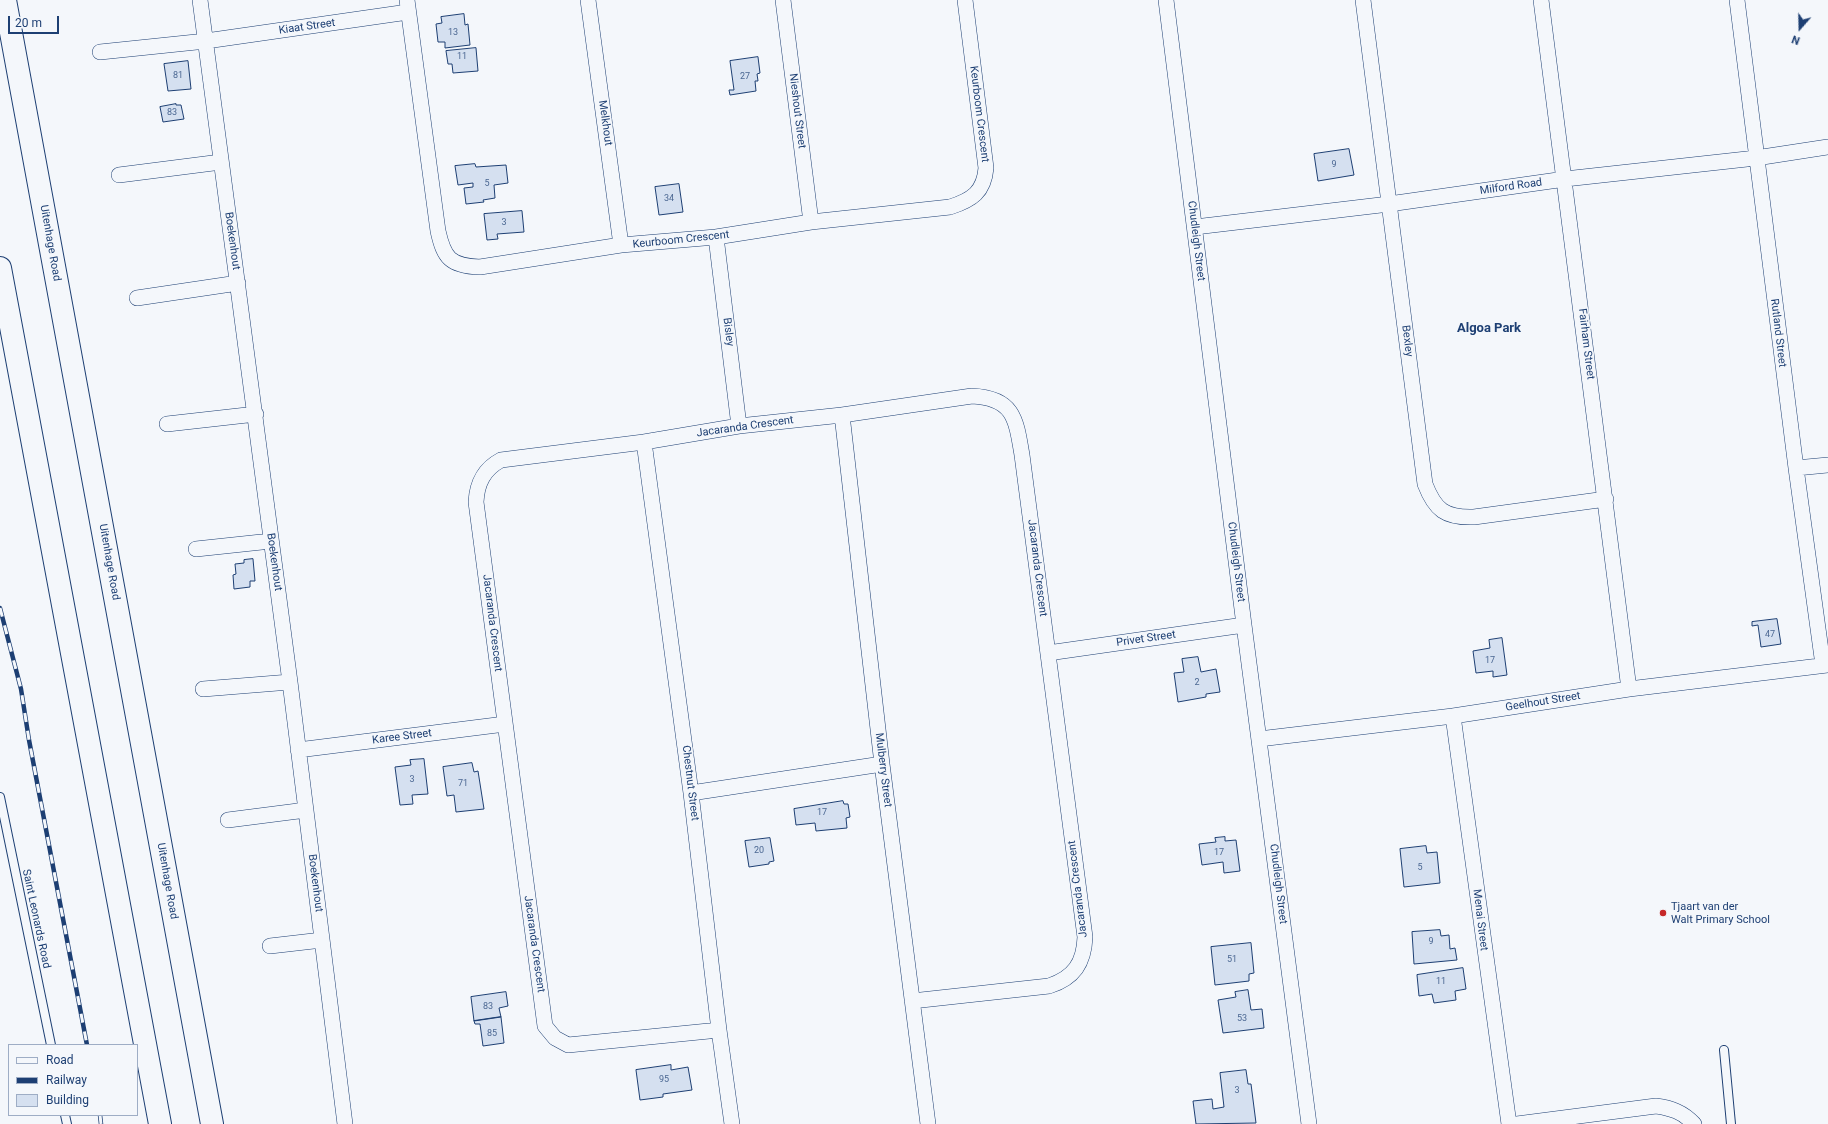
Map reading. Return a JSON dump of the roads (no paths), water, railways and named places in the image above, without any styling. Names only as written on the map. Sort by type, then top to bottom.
[{"type":"main road","name":"Uitenhage Road","points":[[5,0],[212,1124]]},
{"type":"main road","points":[[0,268],[160,1124]]},
{"type":"street","name":"Boekenhout","points":[[200,0],[256,414],[345,1124]]},
{"type":"street","name":"Melkhout","points":[[588,0],[621,246]]},
{"type":"street","name":"Nieshout Street","points":[[783,0],[812,222]]},
{"type":"street","name":"Keurboom Crescent","points":[[408,6],[438,231],[442,249],[447,257],[456,262],[467,266],[480,266],[621,246],[716,237],[812,222],[950,207],[963,203],[979,191],[985,177],[985,154],[964,0]]},
{"type":"street","name":"Chudleigh Street","points":[[1166,0],[1244,625],[1309,1124]]},
{"type":"street","name":"Bexley","points":[[1363,0],[1425,484],[1430,497],[1437,506],[1447,514],[1458,518],[1606,499]]},
{"type":"street","name":"Fairham Street","points":[[1541,0],[1630,689]]},
{"type":"street","name":"Rutland Street","points":[[1737,0],[1796,468],[1826,665]]},
{"type":"street","name":"Kiaat Street","points":[[100,52],[206,41],[408,6]]},
{"type":"street","name":"Milford Road","points":[[1194,227],[1389,204],[1565,179],[1756,158],[1828,147]]},
{"type":"street","points":[[119,176],[221,162]]},
{"type":"street","name":"Bisley","points":[[716,237],[739,426]]},
{"type":"street","points":[[137,298],[238,283]]},
{"type":"street","name":"Jacaranda Crescent","points":[[719,1030],[568,1045],[561,1042],[549,1032],[545,1026],[476,502],[477,490],[482,478],[490,466],[501,460],[644,442],[739,426],[842,415],[972,396],[993,399],[1003,403],[1012,413],[1017,425],[1022,455],[1086,937],[1082,958],[1071,974],[1062,982],[1049,986],[912,1001]]},
{"type":"street","points":[[167,424],[256,414]]},
{"type":"street","name":"Mulberry Street","points":[[842,415],[882,764],[928,1124]]},
{"type":"street","name":"Chestnut Street","points":[[644,442],[691,793],[719,1030],[732,1124]]},
{"type":"street","points":[[1796,468],[1828,465]]},
{"type":"street","points":[[196,549],[271,540]]},
{"type":"street","name":"Privet Street","points":[[1048,653],[1244,625]]},
{"type":"street","name":"Geelhout Street","points":[[1259,739],[1453,716],[1630,689],[1826,665]]},
{"type":"street","points":[[203,689],[290,682]]},
{"type":"street","name":"Menai Street","points":[[1453,716],[1509,1124]]},
{"type":"street","name":"Karee Street","points":[[298,750],[505,724]]},
{"type":"street","points":[[691,793],[882,764]]},
{"type":"street","points":[[228,820],[306,810]]},
{"type":"street","points":[[270,946],[322,940]]},
{"type":"street","points":[[1517,1124],[1656,1106],[1676,1110],[1687,1117],[1694,1124]]},
{"type":"lane","name":"Saint Leonards Road","points":[[0,797],[51,1044]]},
{"type":"lane","points":[[1724,1050],[1731,1124]]},
{"type":"railway","points":[[0,608],[21,689],[29,740],[87,1044]]},
{"type":"railway","points":[[100,1116],[101,1124]]},
{"type":"place","name":"Tjaart van der Walt Primary School","points":[[1663,913]]},
{"type":"district","name":"Algoa Park","points":[[1489,329]]}]
